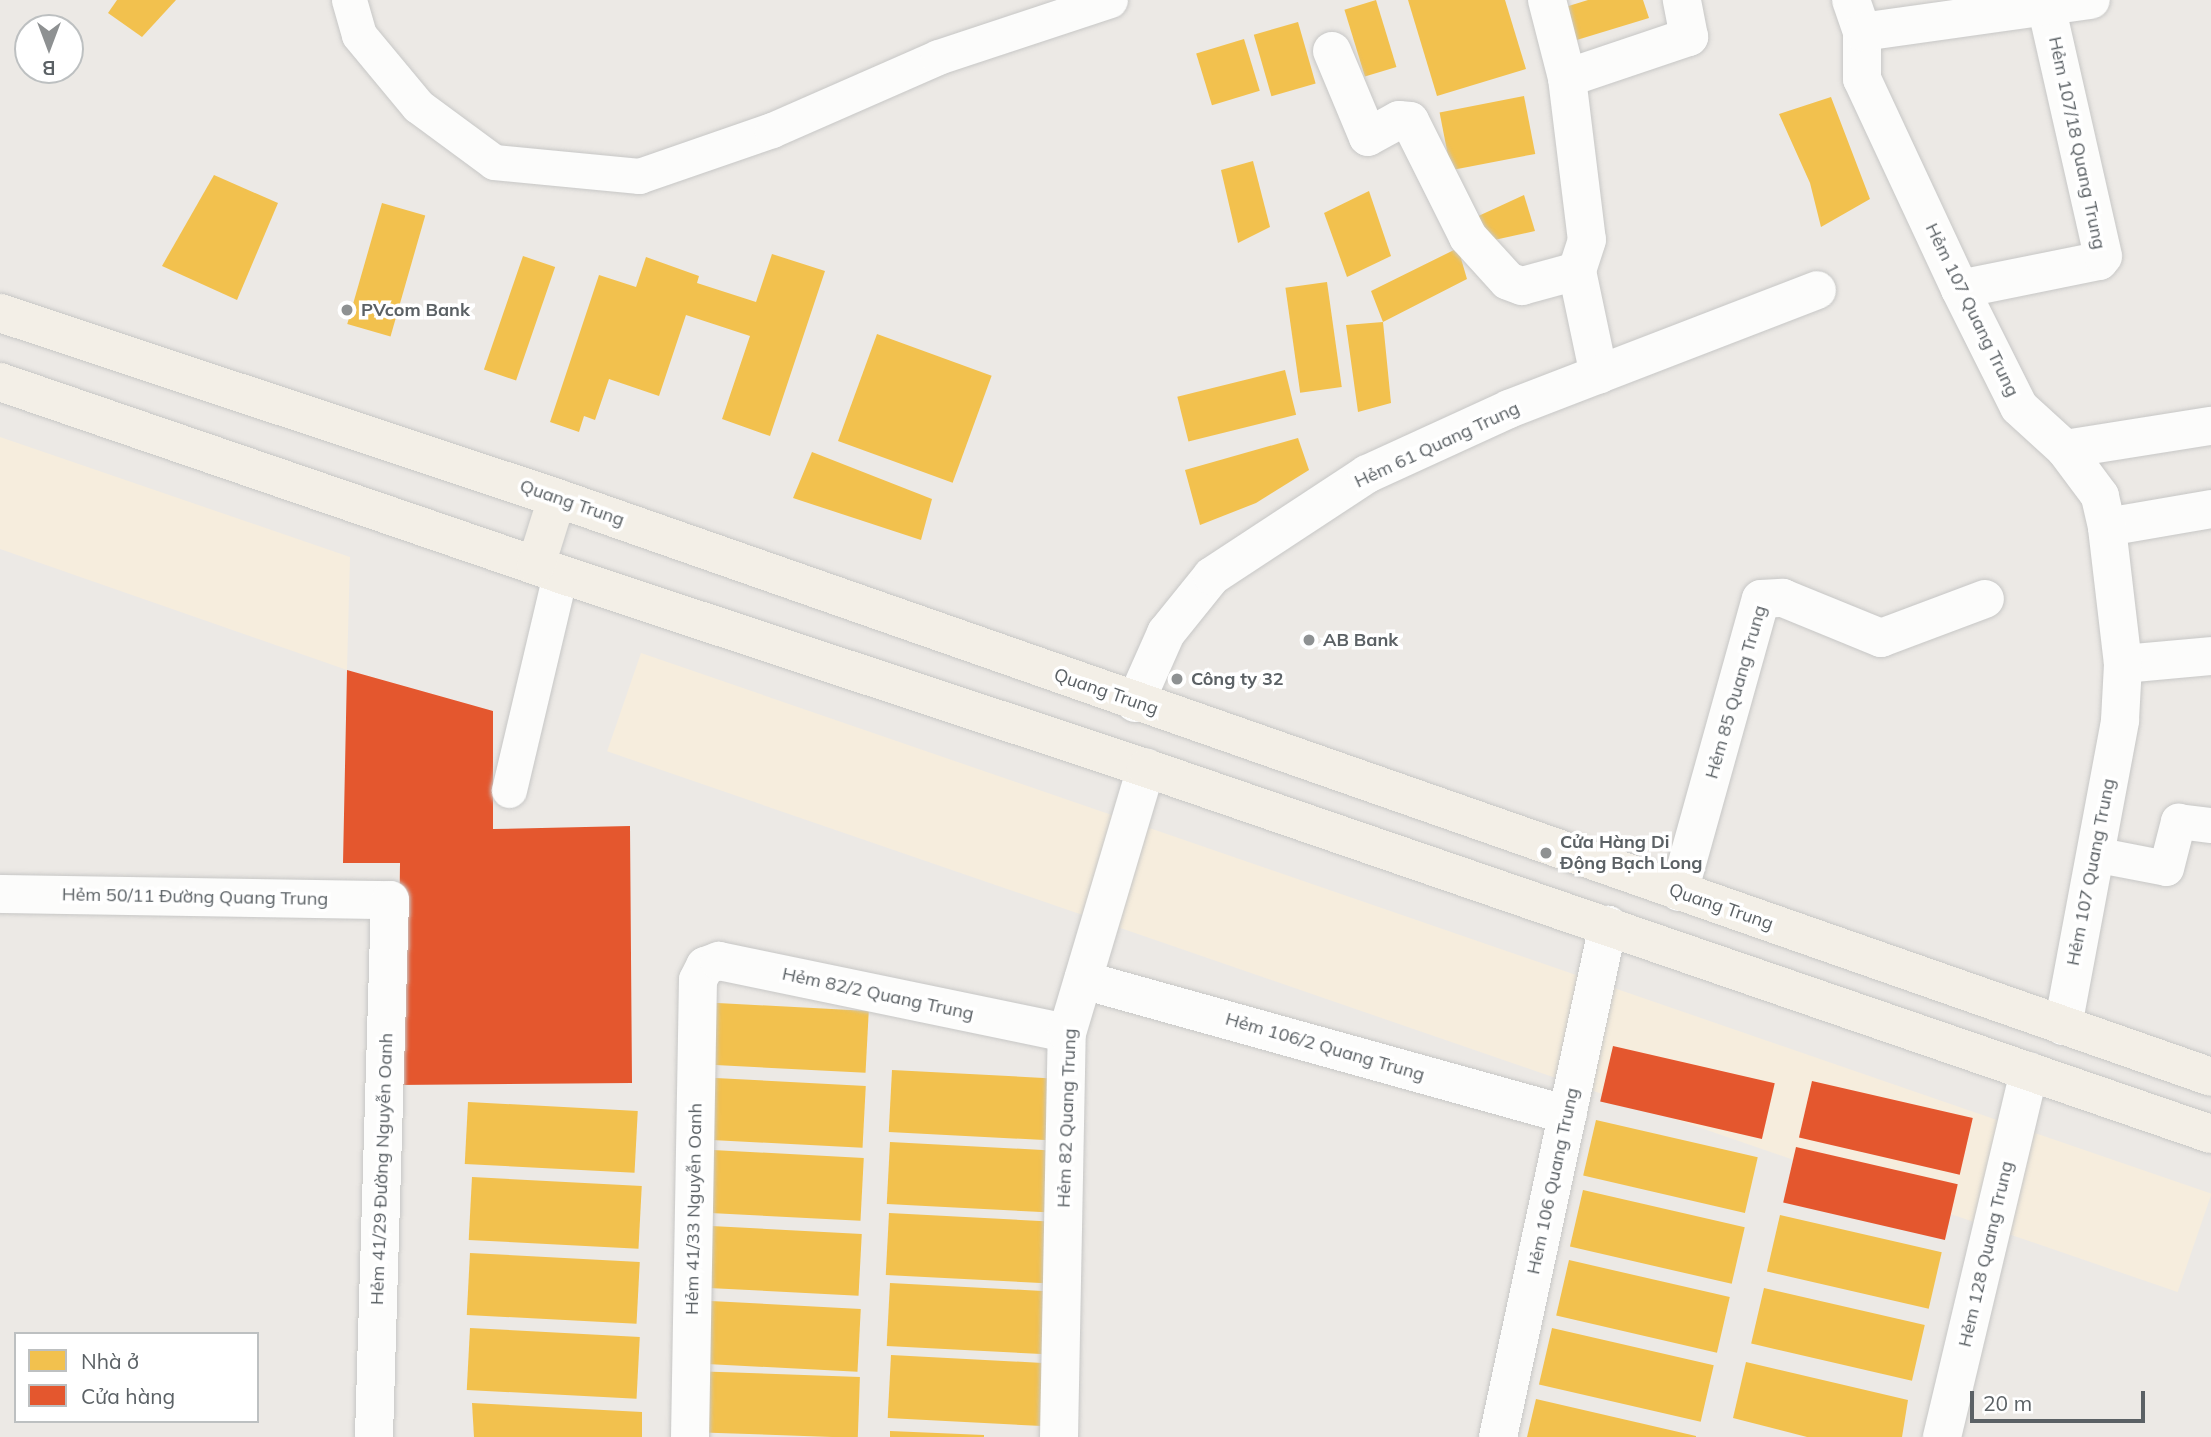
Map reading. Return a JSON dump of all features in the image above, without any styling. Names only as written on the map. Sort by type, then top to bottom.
[{"type":"main road","name":"Quang Trung","points":[[0,313],[557,498],[1135,703],[2211,1077]]},
{"type":"main road","points":[[0,382],[548,570],[1146,768],[1608,925],[2211,1134]]},
{"type":"main road","points":[[548,570],[557,498]]},
{"type":"street","points":[[1547,0],[1567,78],[1587,240],[1577,271],[1599,375]]},
{"type":"street","points":[[1567,78],[1689,37],[1682,0]]},
{"type":"street","name":"Hẻm 107 Quang Trung","points":[[2063,1026],[2120,720],[2123,664],[2107,527],[2099,496],[2065,449],[2019,407],[1960,289],[1862,79],[1857,16],[2047,9],[2091,0]]},
{"type":"street","name":"Hẻm 107/18 Quang Trung","points":[[1960,289],[2099,261],[2103,256],[2047,9]]},
{"type":"street","points":[[1332,51],[1368,136],[1399,120],[1410,121],[1468,237],[1508,281],[1522,286],[1577,271]]},
{"type":"street","name":"Hẻm 61 Quang Trung","points":[[1135,703],[1166,633],[1212,576],[1367,474],[1599,375],[1817,290]]},
{"type":"street","points":[[2065,449],[2211,426]]},
{"type":"street","points":[[2107,527],[2211,509]]},
{"type":"street","name":"Hẻm 85 Quang Trung","points":[[1679,892],[1761,599],[1783,598],[1881,638],[1985,599]]},
{"type":"street","points":[[2123,664],[2211,656]]},
{"type":"street","name":"Hẻm 82 Quang Trung","points":[[1059,1437],[1067,1033],[1146,768]]},
{"type":"street","name":"Hẻm 50/11 Đường Quang Trung","points":[[0,894],[390,900]]},
{"type":"street","name":"Hẻm 41/29 Đường Nguyễn Oanh","points":[[374,1437],[390,900]]},
{"type":"street","name":"Hẻm 106 Quang Trung","points":[[1498,1437],[1608,925]]},
{"type":"street","name":"Hẻm 82/2 Quang Trung","points":[[698,981],[705,966],[719,961],[1067,1033]]},
{"type":"street","name":"Hẻm 106/2 Quang Trung","points":[[1083,979],[1567,1115]]},
{"type":"street","name":"Hẻm 41/33 Nguyễn Oanh","points":[[690,1437],[698,981]]},
{"type":"street","name":"Hẻm 128 Quang Trung","points":[[1942,1437],[2029,1072]]},
{"type":"lane","points":[[349,0],[359,35],[418,106],[494,162],[639,176],[772,130],[938,57],[1110,0]]},
{"type":"lane","points":[[509,790],[548,570]]},
{"type":"lane","points":[[2094,854],[2166,868],[2178,821],[2211,825]]},
{"type":"shaded area","points":[[0,437],[350,557],[347,670],[0,549]]},
{"type":"shaded area","points":[[641,653],[2211,1194],[2178,1292],[607,751]]},
{"type":"building: Nhà ở","points":[[117,0],[176,0],[142,37],[108,13]]},
{"type":"building: Nhà ở","points":[[1376,0],[1396,67],[1365,77],[1344,10]]},
{"type":"building: Nhà ở","points":[[1408,0],[1505,0],[1526,69],[1437,96]]},
{"type":"building: Nhà ở","points":[[1588,0],[1643,0],[1649,18],[1557,46],[1546,13]]},
{"type":"building: Nhà ở","points":[[1298,22],[1316,84],[1271,96],[1254,35]]},
{"type":"building: Nhà ở","points":[[1244,39],[1260,91],[1212,105],[1196,54]]},
{"type":"building: Nhà ở","points":[[1524,96],[1535,154],[1451,170],[1440,112]]},
{"type":"building: Nhà ở","points":[[1831,97],[1870,199],[1821,227],[1810,183],[1779,114]]},
{"type":"building: Nhà ở","points":[[1253,161],[1270,227],[1238,243],[1221,170]]},
{"type":"building: Nhà ở","points":[[214,175],[278,203],[237,300],[162,266]]},
{"type":"building: Nhà ở","points":[[1369,191],[1391,256],[1347,277],[1324,213]]},
{"type":"building: Nhà ở","points":[[1524,195],[1535,231],[1458,248],[1461,224]]},
{"type":"building: Nhà ở","points":[[382,203],[425,215],[391,337],[347,324]]},
{"type":"building: Nhà ở","points":[[1458,248],[1467,279],[1383,322],[1371,291]]},
{"type":"building: Nhà ở","points":[[772,254],[825,271],[770,436],[722,419],[750,336],[686,315],[659,396],[609,379],[595,420],[584,416],[579,432],[550,422],[599,275],[636,287],[646,257],[699,276],[697,283],[756,302]]},
{"type":"building: Nhà ở","points":[[523,256],[555,267],[516,381],[484,369]]},
{"type":"building: Nhà ở","points":[[1327,282],[1342,387],[1300,393],[1285,288]]},
{"type":"building: Nhà ở","points":[[1383,322],[1391,403],[1358,412],[1346,325]]},
{"type":"building: Nhà ở","points":[[877,334],[992,376],[953,483],[838,441]]},
{"type":"building: Nhà ở","points":[[1285,370],[1296,415],[1188,441],[1177,397]]},
{"type":"building: Nhà ở","points":[[1298,438],[1309,470],[1256,503],[1200,525],[1185,470]]},
{"type":"building: Nhà ở","points":[[812,452],[932,499],[921,540],[793,498]]},
{"type":"building: Nhà ở","points":[[699,1002],[869,1011],[866,1073],[696,1064]]},
{"type":"building: Nhà ở","points":[[892,1070],[1062,1079],[1059,1141],[889,1132]]},
{"type":"building: Nhà ở","points":[[696,1077],[866,1086],[863,1148],[693,1139]]},
{"type":"building: Nhà ở","points":[[468,1102],[638,1111],[635,1173],[465,1164]]},
{"type":"building: Nhà ở","points":[[1596,1120],[1758,1157],[1745,1213],[1583,1176]]},
{"type":"building: Nhà ở","points":[[890,1142],[1060,1151],[1057,1213],[887,1204]]},
{"type":"building: Nhà ở","points":[[694,1149],[864,1158],[860,1221],[691,1212]]},
{"type":"building: Nhà ở","points":[[472,1177],[642,1186],[638,1249],[469,1240]]},
{"type":"building: Nhà ở","points":[[1583,1190],[1745,1227],[1732,1284],[1570,1247]]},
{"type":"building: Nhà ở","points":[[889,1213],[1059,1222],[1056,1284],[886,1275]]},
{"type":"building: Nhà ở","points":[[1780,1215],[1942,1252],[1929,1309],[1767,1272]]},
{"type":"building: Nhà ở","points":[[692,1225],[862,1234],[859,1296],[689,1287]]},
{"type":"building: Nhà ở","points":[[470,1253],[640,1262],[637,1324],[467,1315]]},
{"type":"building: Nhà ở","points":[[1569,1260],[1730,1297],[1717,1353],[1556,1316]]},
{"type":"building: Nhà ở","points":[[890,1283],[1060,1292],[1056,1355],[887,1346]]},
{"type":"building: Nhà ở","points":[[1764,1288],[1925,1325],[1912,1381],[1751,1344]]},
{"type":"building: Nhà ở","points":[[691,1300],[861,1309],[857,1372],[688,1363]]},
{"type":"building: Nhà ở","points":[[470,1328],[640,1337],[637,1399],[467,1390]]},
{"type":"building: Nhà ở","points":[[1552,1328],[1714,1365],[1701,1422],[1539,1385]]},
{"type":"building: Nhà ở","points":[[891,1355],[1061,1364],[1057,1427],[888,1418]]},
{"type":"building: Nhà ở","points":[[1746,1362],[1908,1400],[1902,1437],[1807,1437],[1733,1418]]},
{"type":"building: Nhà ở","points":[[690,1371],[860,1377],[858,1437],[688,1432]]},
{"type":"building: Nhà ở","points":[[1536,1399],[1696,1436],[1696,1437],[1527,1437]]},
{"type":"building: Nhà ở","points":[[472,1403],[642,1412],[642,1437],[474,1437]]},
{"type":"building: Nhà ở","points":[[890,1431],[984,1435],[984,1437],[890,1437]]},
{"type":"building: Cửa hàng","points":[[347,670],[493,711],[493,829],[630,826],[632,1083],[397,1085],[400,863],[343,863]]},
{"type":"building: Cửa hàng","points":[[1613,1046],[1775,1083],[1762,1139],[1600,1102]]},
{"type":"building: Cửa hàng","points":[[1812,1081],[1973,1118],[1960,1175],[1799,1138]]},
{"type":"building: Cửa hàng","points":[[1796,1147],[1958,1184],[1945,1240],[1783,1203]]},
{"type":"place","name":"PVcom Bank","points":[[347,310]]},
{"type":"place","name":"AB Bank","points":[[1309,640]]},
{"type":"place","name":"Công ty 32","points":[[1177,679]]},
{"type":"place","name":"Cửa Hàng Di Động Bạch Long","points":[[1546,853]]}]
